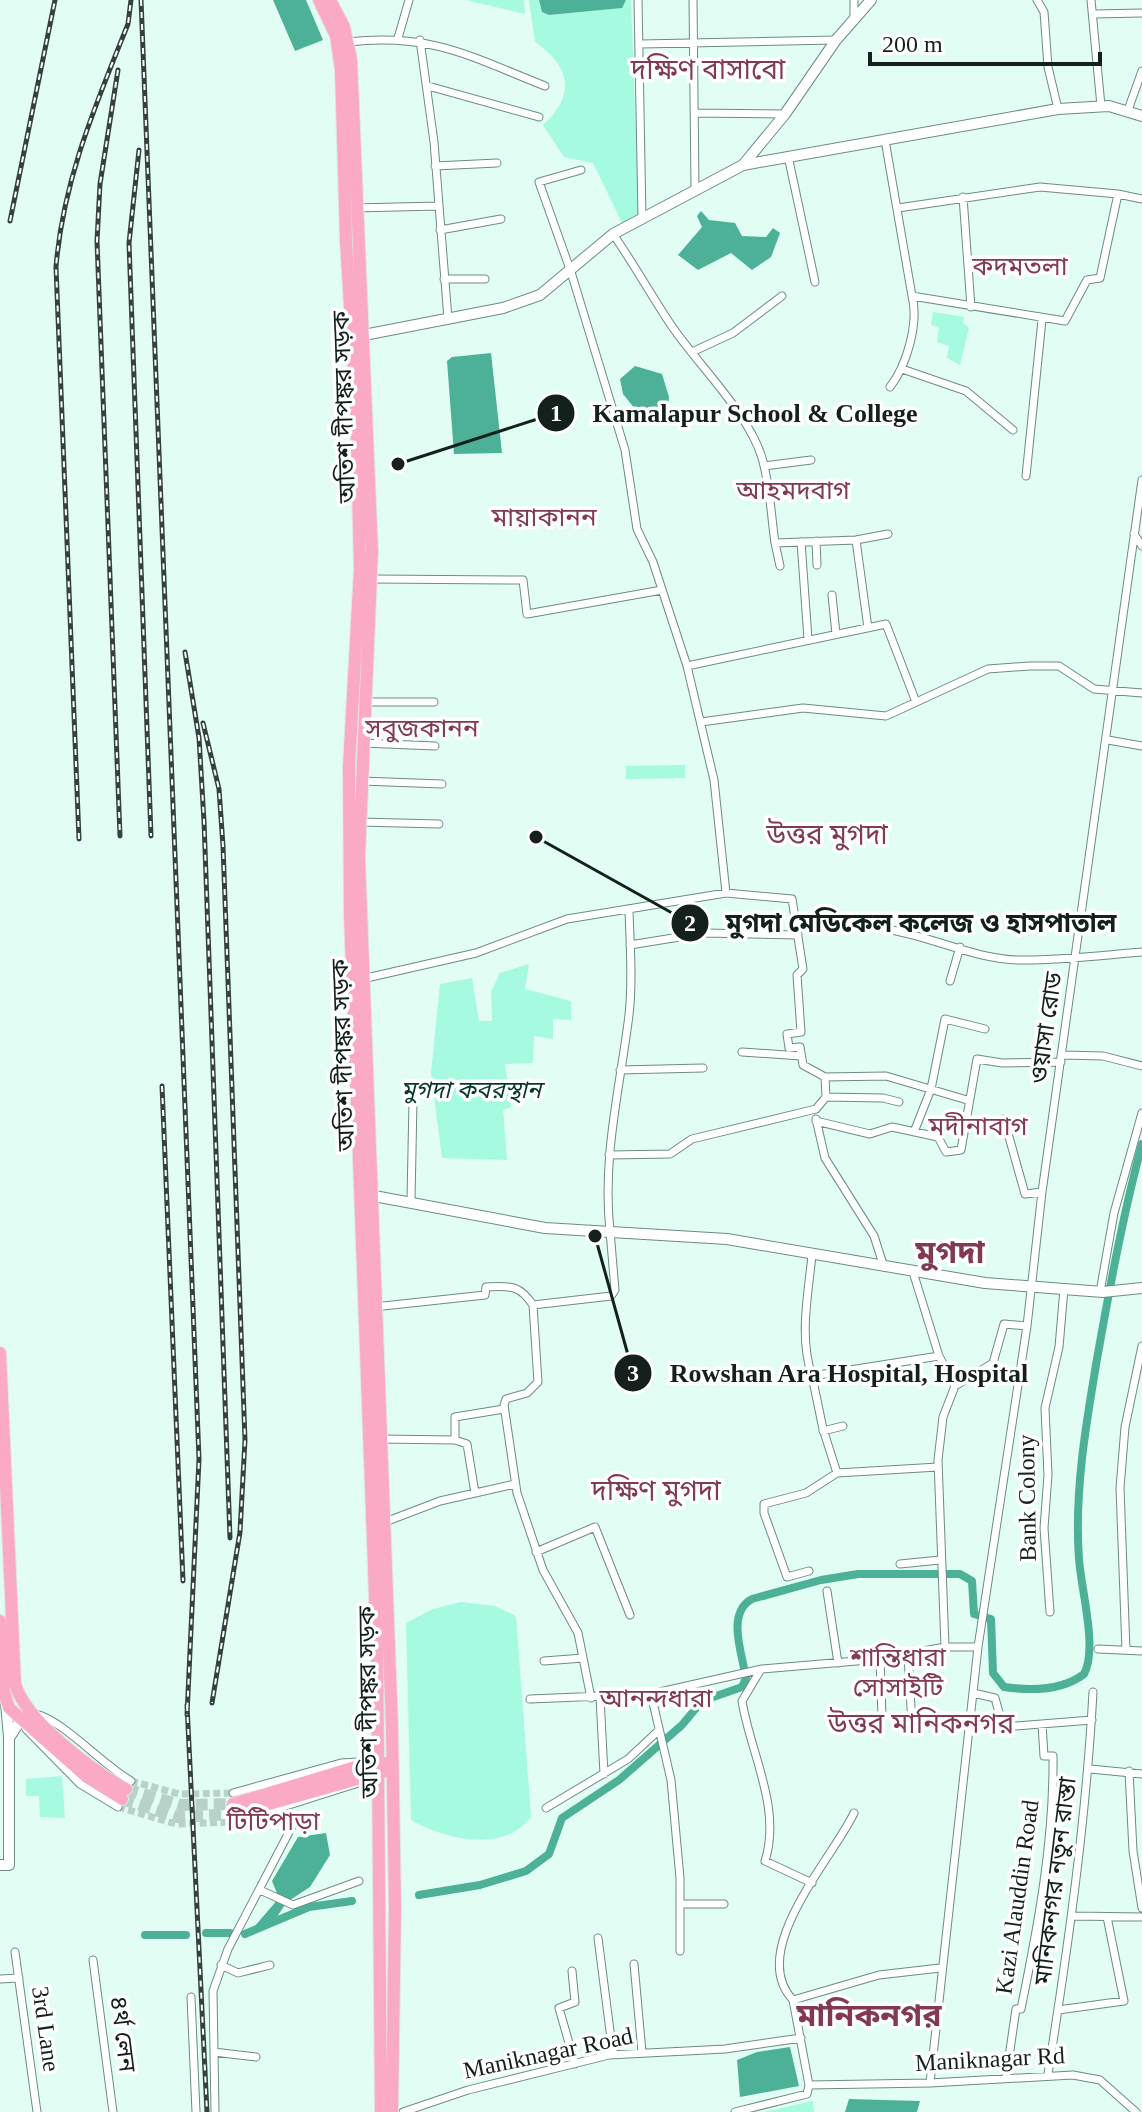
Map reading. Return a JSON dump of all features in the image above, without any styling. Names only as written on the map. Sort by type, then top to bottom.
[{"type":"main road","name":"অতিশ দীপঙ্কর সড়ক","points":[[319,0],[342,43],[372,579],[361,781],[356,979],[381,1439],[376,1456],[385,1522],[385,1726],[380,1768],[381,2112]]},
{"type":"main road","name":"অতিশ দীপঙ্কর সড়ক","points":[[330,0],[342,43],[355,208],[360,569],[349,767],[385,1726]]},
{"type":"main road","points":[[0,1353],[15,1684],[33,1714],[124,1794],[87,1777],[20,1721],[6,1703],[0,1621]]},
{"type":"main road","points":[[20,1721],[33,1714]]},
{"type":"main road","name":"অতিশ দীপঙ্কর সড়ক","points":[[380,1768],[392,2112]]},
{"type":"main road","points":[[234,1808],[380,1768]]},
{"type":"street","points":[[398,38],[409,0]]},
{"type":"street","points":[[638,0],[642,218]]},
{"type":"street","points":[[693,0],[695,189]]},
{"type":"street","points":[[854,0],[854,20]]},
{"type":"street","points":[[743,165],[785,114],[836,40],[871,0]]},
{"type":"street","points":[[1037,0],[1044,12],[1048,67],[1058,109]]},
{"type":"street","points":[[1091,0],[1101,106]]},
{"type":"street","points":[[1094,14],[1142,13]]},
{"type":"street","points":[[342,43],[398,38],[420,40],[545,86]]},
{"type":"street","points":[[420,40],[428,86],[448,319]]},
{"type":"street","points":[[641,44],[836,40]]},
{"type":"street","points":[[1128,110],[1142,71]]},
{"type":"street","points":[[428,86],[539,117]]},
{"type":"street","points":[[358,336],[503,308],[540,295],[613,234],[743,165],[1058,109],[1101,106],[1128,110],[1142,116]]},
{"type":"street","points":[[695,113],[785,114]]},
{"type":"street","points":[[885,140],[914,319],[902,369],[890,387]]},
{"type":"street","points":[[788,156],[815,282]]},
{"type":"street","points":[[435,166],[497,163]]},
{"type":"street","points":[[581,170],[539,182],[571,272],[625,450],[637,529],[662,590],[687,666],[714,780],[726,893]]},
{"type":"street","points":[[898,208],[1040,187],[1142,199]]},
{"type":"street","points":[[912,296],[1042,320],[1065,321],[1087,280],[1100,278],[1118,194]]},
{"type":"street","points":[[963,197],[971,307]]},
{"type":"street","points":[[355,208],[438,206]]},
{"type":"street","points":[[440,230],[501,219]]},
{"type":"street","points":[[613,234],[647,282],[669,322],[752,436],[764,466],[780,566]]},
{"type":"street","points":[[444,279],[485,279]]},
{"type":"street","points":[[692,352],[733,333],[782,296]]},
{"type":"street","points":[[1026,476],[1042,320]]},
{"type":"street","points":[[902,369],[966,391],[1013,430]]},
{"type":"street","points":[[764,466],[811,460]]},
{"type":"street","name":"ওয়াসা রোড","points":[[978,1647],[1027,1326],[1042,1192],[1108,740],[1142,480]]},
{"type":"street","points":[[775,543],[856,540],[888,534]]},
{"type":"street","points":[[1134,534],[1142,546]]},
{"type":"street","points":[[856,540],[868,628]]},
{"type":"street","points":[[816,541],[817,565]]},
{"type":"street","points":[[801,542],[808,639]]},
{"type":"street","points":[[372,579],[523,580],[527,614],[662,590]]},
{"type":"street","points":[[832,595],[836,634]]},
{"type":"street","points":[[687,666],[886,624],[916,702]]},
{"type":"street","points":[[701,722],[803,708],[886,716],[988,669],[1030,666],[1059,666],[1094,689],[1142,693]]},
{"type":"street","points":[[366,702],[434,702]]},
{"type":"street","points":[[1108,740],[1142,746]]},
{"type":"street","points":[[363,743],[435,746]]},
{"type":"street","points":[[361,781],[442,784]]},
{"type":"street","points":[[360,822],[439,824]]},
{"type":"street","points":[[356,979],[476,953],[567,919],[726,893],[792,899],[803,969],[797,975],[801,1032],[787,1034],[789,1048],[800,1047],[803,1065],[825,1077],[886,1076],[967,1100]]},
{"type":"street","points":[[533,1305],[611,1296],[615,1290],[605,1187],[630,1012],[629,910]]},
{"type":"street","points":[[891,930],[1018,960],[1076,955],[1114,958],[1142,952]]},
{"type":"street","points":[[630,945],[704,933],[798,935]]},
{"type":"street","points":[[950,981],[960,947]]},
{"type":"street","points":[[914,1132],[931,1089],[945,1019],[985,1029]]},
{"type":"street","points":[[742,1052],[801,1056]]},
{"type":"street","points":[[816,1121],[870,1134],[892,1127],[938,1137],[946,1152],[961,1150],[967,1100],[977,1059],[1028,1064],[1103,1056],[1142,1066]]},
{"type":"street","points":[[620,1070],[703,1068]]},
{"type":"street","points":[[609,1155],[670,1154],[692,1139],[816,1109],[826,1097],[825,1077]]},
{"type":"street","points":[[826,1097],[883,1098],[899,1102]]},
{"type":"street","points":[[411,1200],[413,1101]]},
{"type":"street","points":[[816,1109],[825,1158],[863,1217],[884,1267]]},
{"type":"street","points":[[1102,1292],[1114,1213],[1142,1113]]},
{"type":"street","points":[[1004,1119],[1025,1194],[1042,1192]]},
{"type":"street","points":[[369,1195],[411,1200],[545,1228],[727,1239],[913,1272],[1030,1287],[1102,1292],[1142,1288]]},
{"type":"street","points":[[812,1255],[804,1322],[823,1431],[837,1473]]},
{"type":"street","points":[[913,1272],[939,1356],[955,1386]]},
{"type":"street","points":[[374,1307],[485,1295],[486,1287],[514,1285],[520,1287],[533,1305],[538,1382],[527,1393],[506,1399],[504,1409],[515,1484],[550,1586],[573,1621],[595,1697],[604,1774]]},
{"type":"street","name":"Bank Colony","points":[[1050,1612],[1044,1528],[1048,1475],[1045,1408],[1059,1347],[1064,1289]]},
{"type":"street","points":[[945,1647],[938,1467],[943,1417],[955,1386],[993,1363],[1004,1324],[1027,1326]]},
{"type":"street","points":[[1126,1650],[1120,1488],[1125,1427],[1142,1346]]},
{"type":"street","points":[[812,1376],[939,1356]]},
{"type":"street","points":[[455,1440],[455,1417],[504,1409]]},
{"type":"street","points":[[823,1431],[843,1426]]},
{"type":"street","points":[[381,1439],[455,1440],[467,1444],[475,1493]]},
{"type":"street","points":[[809,1571],[787,1577],[764,1513],[764,1504],[806,1493],[837,1473],[938,1467]]},
{"type":"street","points":[[385,1522],[440,1501],[515,1484]]},
{"type":"street","points":[[536,1552],[595,1527],[630,1615]]},
{"type":"street","points":[[900,1564],[940,1562]]},
{"type":"street","points":[[827,1591],[838,1663]]},
{"type":"street","points":[[530,1699],[651,1694],[758,1670],[880,1659],[945,1647],[978,1647],[940,1968],[930,2083]]},
{"type":"street","points":[[1098,1649],[1142,1651]]},
{"type":"street","points":[[908,1655],[912,1725]]},
{"type":"street","points":[[544,1661],[583,1658]]},
{"type":"street","points":[[837,1719],[882,1717],[880,1659]]},
{"type":"street","points":[[758,1670],[742,1701],[768,1807],[770,1839],[765,1861],[812,1883]]},
{"type":"street","name":"মানিকনগর নতুন রাস্তা","points":[[1048,2074],[1074,1916],[1090,1769],[1093,1692]]},
{"type":"street","points":[[973,1693],[995,1698],[1003,1727],[1092,1720]]},
{"type":"street","points":[[651,1694],[667,1760],[680,1904],[680,1951]]},
{"type":"street","points":[[0,1865],[9,1865],[4,1738],[6,1703]]},
{"type":"street","points":[[4,1738],[20,1721]]},
{"type":"street","name":"Kazi Alauddin Road","points":[[1006,2077],[1016,2009],[1021,2009],[1038,1929],[1047,1850],[1053,1756],[1044,1756],[1042,1724]]},
{"type":"street","points":[[546,1808],[628,1759],[659,1733]]},
{"type":"street","points":[[234,1808],[361,1785],[380,1768]]},
{"type":"street","points":[[1090,1769],[1142,1774]]},
{"type":"street","points":[[1129,1771],[1142,1908]]},
{"type":"street","points":[[1131,1802],[1142,1803]]},
{"type":"street","points":[[735,2112],[807,2094],[809,2085],[801,2038],[780,1959],[787,1925],[833,1854],[854,1813]]},
{"type":"street","points":[[215,2112],[213,1991],[221,1965],[298,1815]]},
{"type":"street","points":[[260,1890],[293,1905],[359,1881]]},
{"type":"street","points":[[680,1904],[724,1904]]},
{"type":"street","points":[[1074,1916],[1142,1917]]},
{"type":"street","points":[[1058,2010],[1124,2001],[1107,1917]]},
{"type":"street","points":[[598,1938],[613,2054]]},
{"type":"street","name":"3rd Lane","points":[[15,1952],[37,2112]]},
{"type":"street","name":"৪র্থ লেন","points":[[93,1960],[113,2112]]},
{"type":"street","points":[[634,1964],[642,2052]]},
{"type":"street","points":[[221,1965],[238,1973],[270,1965]]},
{"type":"street","points":[[793,2000],[879,1975],[940,1968]]},
{"type":"street","points":[[572,1971],[577,1998],[559,2008],[575,2064]]},
{"type":"street","points":[[0,1979],[19,1978]]},
{"type":"street","points":[[191,1997],[196,2112]]},
{"type":"street","name":"Maniknagar Road","points":[[403,2112],[468,2090],[613,2054],[725,2049],[801,2038]]},
{"type":"street","points":[[214,2052],[256,2057]]},
{"type":"street","name":"Maniknagar Rd","points":[[809,2085],[930,2083],[1048,2074],[1100,2080],[1136,2112]]},
{"type":"green space","points":[[468,0],[524,0],[525,14],[474,2]]},
{"type":"green space","points":[[529,0],[539,0],[542,12],[549,15],[621,8],[626,0],[631,0],[639,213],[622,223],[593,163],[564,157],[543,125],[561,103],[565,82],[556,61],[535,42]]},
{"type":"green space","points":[[933,312],[964,317],[963,323],[969,328],[960,365],[947,358],[949,346],[937,342],[939,327],[931,325]]},
{"type":"green space","points":[[685,765],[685,778],[626,779],[626,766]]},
{"type":"green space","name":"মুগদা কবরস্থান","points":[[529,964],[525,989],[571,1001],[571,1020],[553,1019],[553,1039],[534,1036],[533,1063],[505,1064],[511,1107],[503,1110],[507,1160],[442,1158],[431,1073],[440,984],[472,978],[479,1021],[492,1021],[491,992],[500,973]]},
{"type":"green space","points":[[461,1602],[495,1606],[516,1616],[531,1817],[519,1829],[489,1839],[456,1837],[411,1820],[406,1623],[433,1609]]},
{"type":"green space","points":[[62,1776],[65,1818],[40,1817],[39,1796],[26,1796],[26,1779]]},
{"type":"green space","points":[[813,2101],[814,2112],[764,2112]]},
{"type":"shaded area","points":[[273,0],[306,0],[323,40],[295,51]]},
{"type":"shaded area","points":[[539,0],[626,0],[622,8],[549,15],[542,12]]},
{"type":"shaded area","points":[[701,211],[709,220],[735,223],[742,236],[766,237],[773,228],[780,233],[771,257],[752,270],[731,253],[698,270],[678,255],[702,227],[697,216]]},
{"type":"shaded area","points":[[491,353],[502,453],[454,454],[447,361],[452,357]]},
{"type":"shaded area","points":[[635,366],[662,374],[669,397],[668,407],[659,413],[649,410],[639,414],[623,394],[620,379]]},
{"type":"shaded area","points":[[326,1833],[330,1855],[310,1887],[287,1902],[270,1927],[247,1935],[279,1898],[272,1881],[298,1837]]},
{"type":"shaded area","points":[[790,2047],[799,2086],[740,2097],[737,2060],[757,2052]]},
{"type":"shaded area","points":[[849,2099],[920,2101],[917,2112],[845,2112]]},
{"type":"waterway","points":[[419,1895],[480,1885],[526,1871],[549,1854],[562,1818],[619,1780],[682,1725],[702,1701],[742,1687],[746,1678],[738,1624],[744,1605],[752,1599],[821,1580],[858,1574],[960,1574],[972,1581],[974,1614],[991,1619],[993,1673],[1004,1687],[1046,1688],[1066,1684],[1084,1674],[1088,1663],[1089,1635],[1078,1534],[1082,1459],[1112,1278],[1142,1144]]},
{"type":"waterway","points":[[245,1934],[309,1907],[352,1901]]},
{"type":"waterway","points":[[206,1933],[230,1933]]},
{"type":"waterway","points":[[145,1935],[186,1935]]},
{"type":"tunnel","points":[[131,1781],[179,1794],[233,1793]]},
{"type":"tunnel","points":[[126,1789],[180,1805],[233,1804]]},
{"type":"tunnel","points":[[122,1799],[177,1817],[234,1814]]},
{"type":"tunnel","points":[[118,1807],[176,1824],[235,1822]]},
{"type":"railway","points":[[10,221],[55,0]]},
{"type":"railway","points":[[79,839],[56,267],[73,173],[128,24],[131,0]]},
{"type":"railway","points":[[141,0],[199,1459],[187,1715]]},
{"type":"railway","points":[[118,70],[100,184],[97,241],[120,836]]},
{"type":"railway","points":[[139,150],[129,243],[151,836]]},
{"type":"railway","points":[[185,652],[199,738],[204,821],[230,1538]]},
{"type":"railway","points":[[203,723],[219,789],[223,846],[245,1440],[240,1532],[212,1703]]},
{"type":"railway","points":[[162,1086],[183,1581]]},
{"type":"railway","points":[[187,1705],[207,2112]]},
{"type":"place","name":"Kamalapur School & College","points":[[398,464]]},
{"type":"place","name":"মুগদা মেডিকেল কলেজ ও হাসপাতাল","points":[[536,837]]},
{"type":"place","name":"Rowshan Ara Hospital, Hospital","points":[[595,1236]]},
{"type":"district","name":"দক্ষিণ বাসাবো","points":[[708,69]]},
{"type":"district","name":"কদমতলা","points":[[1020,266]]},
{"type":"district","name":"আহমদবাগ","points":[[793,490]]},
{"type":"district","name":"মায়াকানন","points":[[544,517]]},
{"type":"district","name":"সবুজকানন","points":[[422,728]]},
{"type":"district","name":"উত্তর মুগদা","points":[[827,834]]},
{"type":"district","name":"মদীনাবাগ","points":[[978,1126]]},
{"type":"district","name":"মুগদা","points":[[950,1252]]},
{"type":"district","name":"দক্ষিণ মুগদা","points":[[656,1490]]},
{"type":"district","name":"শান্তিধারা সোসাইটি","points":[[898,1672]]},
{"type":"district","name":"আনন্দধারা","points":[[656,1698]]},
{"type":"district","name":"উত্তর মানিকনগর","points":[[921,1723]]},
{"type":"district","name":"টিটিপাড়া","points":[[273,1821]]},
{"type":"district","name":"মানিকনগর","points":[[869,2015]]}]
